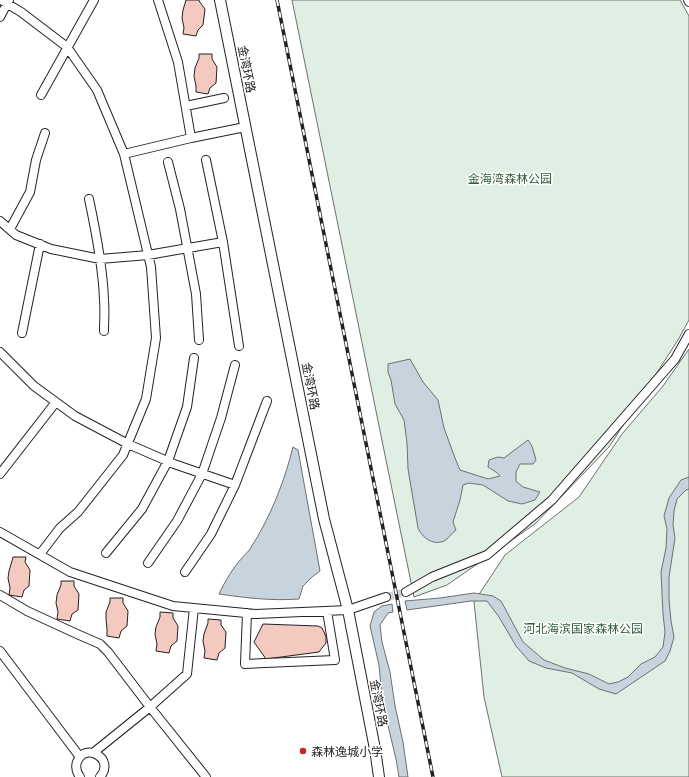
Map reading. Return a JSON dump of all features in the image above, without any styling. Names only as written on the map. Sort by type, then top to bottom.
[{"type":"main road","name":"金湾环路","points":[[220,0],[324,519],[348,610],[379,777]]},
{"type":"street","points":[[41,95],[94,0]]},
{"type":"street","points":[[160,0],[178,62],[191,138]]},
{"type":"street","points":[[0,16],[6,1],[67,46],[97,90],[124,154],[151,267],[156,338],[146,398],[123,455],[78,512],[60,528],[40,554]]},
{"type":"street","points":[[186,106],[224,98]]},
{"type":"street","points":[[124,154],[245,127]]},
{"type":"street","points":[[10,229],[30,192],[36,160],[45,133]]},
{"type":"street","points":[[206,160],[223,242],[239,346]]},
{"type":"street","points":[[168,162],[188,248],[196,294],[199,340]]},
{"type":"street","points":[[89,200],[96,230],[100,259],[104,300],[104,331]]},
{"type":"street","points":[[0,220],[16,235],[51,249],[100,259],[148,256],[223,242]]},
{"type":"street","points":[[22,333],[40,244]]},
{"type":"street","points":[[406,592],[432,577],[487,555],[552,500],[675,359],[689,334]]},
{"type":"street","points":[[0,352],[34,386],[75,416],[128,444],[168,461],[235,485]]},
{"type":"street","points":[[106,552],[142,509],[168,461],[187,407],[194,358]]},
{"type":"street","points":[[148,563],[177,521],[202,474],[221,418],[235,365]]},
{"type":"street","points":[[184,572],[211,534],[235,485],[266,401]]},
{"type":"street","points":[[0,474],[56,402]]},
{"type":"street","points":[[0,532],[70,572],[173,606],[256,614],[327,611],[348,610],[386,597]]},
{"type":"street","points":[[0,595],[27,611],[100,644],[108,652],[206,777]]},
{"type":"street","points":[[93,753],[150,707],[187,674],[194,608]]},
{"type":"street","points":[[247,613],[246,664],[336,660],[327,611]]},
{"type":"street","points":[[0,651],[80,757]]},
{"type":"street","points":[[76,775],[76,765],[80,757],[88,753],[93,753],[97,754],[104,761],[104,771],[100,777]]},
{"type":"green space","name":"金海湾森林公园","points":[[292,0],[680,0],[689,16],[689,320],[678,340],[609,447],[535,524],[447,585],[414,597]]},
{"type":"green space","name":"河北海滨国家森林公园","points":[[689,349],[689,777],[502,777],[484,697],[474,602],[505,555],[579,497],[622,434],[663,386]]},
{"type":"shaded area","points":[[410,359],[423,382],[438,400],[444,428],[460,470],[488,479],[500,476],[488,467],[489,460],[498,457],[504,458],[528,440],[532,446],[536,460],[533,464],[520,464],[516,472],[516,481],[523,487],[540,492],[535,500],[522,504],[508,501],[483,485],[469,483],[463,485],[453,522],[456,530],[446,540],[440,542],[428,540],[422,535],[418,528],[408,469],[404,420],[395,404],[391,380],[388,372],[388,364]]},
{"type":"shaded area","points":[[293,447],[298,450],[320,571],[303,586],[299,599],[259,599],[219,594],[229,575],[250,549],[264,525],[281,487]]},
{"type":"shaded area","points":[[689,477],[689,489],[677,499],[674,511],[673,525],[675,538],[669,577],[669,600],[674,637],[670,651],[665,661],[616,694],[599,689],[572,673],[546,668],[529,661],[516,646],[499,617],[487,601],[471,601],[407,610],[405,601],[474,593],[493,596],[501,601],[523,642],[544,660],[565,668],[589,674],[609,684],[618,682],[628,677],[641,664],[655,657],[663,647],[665,632],[661,572],[666,548],[667,529],[664,516],[669,498],[681,480]]},
{"type":"shaded area","points":[[392,604],[393,612],[388,613],[380,625],[382,642],[390,672],[395,706],[403,742],[408,777],[399,777],[384,709],[379,665],[370,626],[374,612],[382,606]]},
{"type":"building","points":[[186,0],[199,0],[205,9],[203,25],[198,30],[196,36],[183,34],[184,28],[182,18]]},
{"type":"building","points":[[199,54],[212,54],[212,59],[217,67],[216,83],[210,88],[208,94],[196,92],[194,76]]},
{"type":"building","points":[[13,557],[26,557],[25,562],[30,570],[29,586],[24,590],[22,597],[9,595],[10,588],[8,578]]},
{"type":"building","points":[[61,581],[74,581],[74,586],[79,594],[78,610],[72,614],[70,621],[57,619],[58,612],[56,603]]},
{"type":"building","points":[[110,598],[123,598],[123,603],[128,611],[127,626],[121,631],[119,638],[107,636],[106,612]]},
{"type":"building","points":[[160,612],[173,613],[173,618],[178,626],[177,641],[171,646],[169,653],[156,651],[157,644],[155,634]]},
{"type":"building","points":[[208,619],[221,620],[221,625],[226,632],[225,648],[219,653],[217,660],[204,658],[205,651],[203,641]]},
{"type":"building","points":[[263,624],[318,626],[322,628],[324,632],[326,643],[319,652],[266,659],[254,642]]},
{"type":"tunnel","points":[[386,597],[406,592]]},
{"type":"railway","points":[[277,0],[433,777]]},
{"type":"place","name":"森林逸城小学","points":[[303,751]]}]
